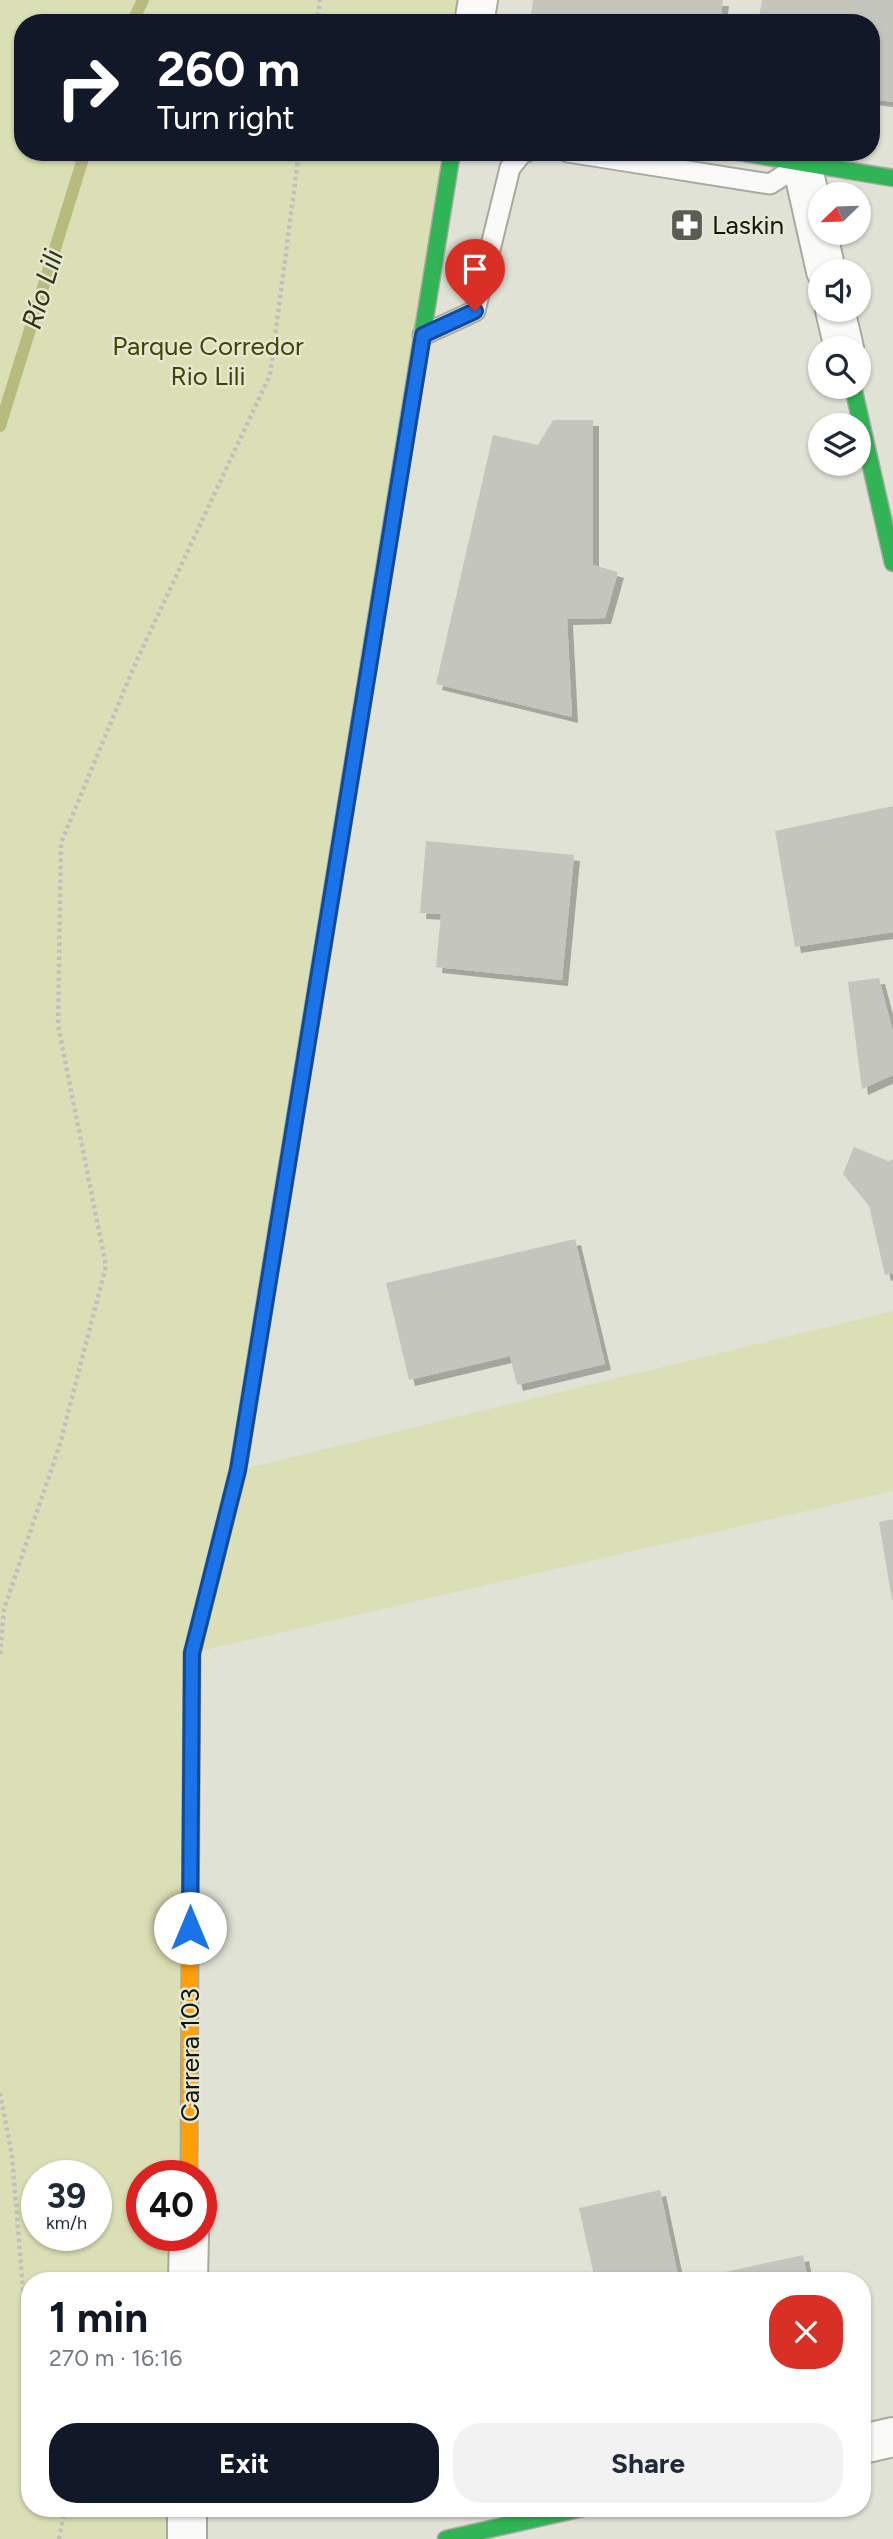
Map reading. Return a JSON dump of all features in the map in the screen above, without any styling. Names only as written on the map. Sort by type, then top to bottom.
[{"type":"street","name":"Carrera 103","points":[[189,2160],[192,1653],[238,1470],[451,161]]},
{"type":"street","points":[[786,161],[893,178]]},
{"type":"street","points":[[802,164],[823,259]]},
{"type":"street","points":[[856,399],[893,563]]},
{"type":"street","points":[[188,2272],[189,2251]]},
{"type":"street","points":[[871,2442],[893,2437]]},
{"type":"street","points":[[187,2517],[187,2539]]},
{"type":"street","points":[[446,2539],[543,2517]]},
{"type":"lane","points":[[423,335],[475,311],[509,168],[515,161]]},
{"type":"lane","points":[[625,161],[770,184],[802,164]]},
{"type":"path","points":[[0,1654],[4,1609],[60,1444],[106,1266],[58,1026],[61,843],[136,662],[270,375],[298,161]]},
{"type":"path","points":[[0,2093],[12,2155],[22,2272]]},
{"type":"path","points":[[59,2539],[63,2517]]},
{"type":"green space","name":"Parque Corredor Rio Lili","points":[[0,0],[478,0],[476,14],[14,14],[14,161],[451,161],[239,1470],[893,1311],[893,1491],[192,1653],[189,2160],[126,2160],[126,2251],[189,2251],[188,2272],[21,2272],[21,2517],[187,2517],[187,2539],[0,2539]]},
{"type":"building","points":[[533,0],[723,0],[721,14],[531,14]]},
{"type":"building","points":[[762,0],[893,0],[893,102],[880,100],[880,14],[760,14]]},
{"type":"building","points":[[553,420],[593,420],[593,565],[618,572],[605,618],[567,619],[572,717],[436,684],[493,435],[538,445]]},
{"type":"building","points":[[893,806],[893,932],[795,947],[775,831]]},
{"type":"building","points":[[426,841],[574,855],[562,980],[436,967],[441,914],[420,913]]},
{"type":"building","points":[[879,978],[893,1032],[893,1075],[862,1089],[848,982]]},
{"type":"building","points":[[854,1147],[888,1161],[893,1159],[893,1273],[885,1275],[869,1206],[843,1174]]},
{"type":"building","points":[[575,1239],[605,1364],[517,1385],[510,1356],[409,1380],[386,1283]]},
{"type":"building","points":[[893,1519],[893,1600],[892,1600],[879,1522]]},
{"type":"building","points":[[660,2190],[677,2272],[593,2272],[579,2208]]},
{"type":"building","points":[[803,2255],[806,2272],[725,2272]]},
{"type":"waterway","name":"Río Lili","points":[[136,14],[143,0]]},
{"type":"waterway","name":"Río Lili","points":[[0,426],[82,161]]},
{"type":"traffic: fast","points":[[373,639],[451,161]]},
{"type":"traffic: fast","points":[[792,161],[893,178]]},
{"type":"traffic: fast","points":[[856,399],[893,563]]},
{"type":"traffic: fast","points":[[190,1947],[192,1653],[238,1470],[267,1290]]},
{"type":"traffic: fast","points":[[446,2539],[543,2517]]},
{"type":"traffic: slow","points":[[323,947],[373,639]]},
{"type":"traffic: slow","points":[[189,2160],[190,1947]]},
{"type":"traffic: jam","points":[[267,1290],[323,947]]},
{"type":"place","name":"Laskin","points":[[687,225]]},
{"type":"route","points":[[190,1928],[192,1653],[238,1470],[423,335],[475,311]]}]
